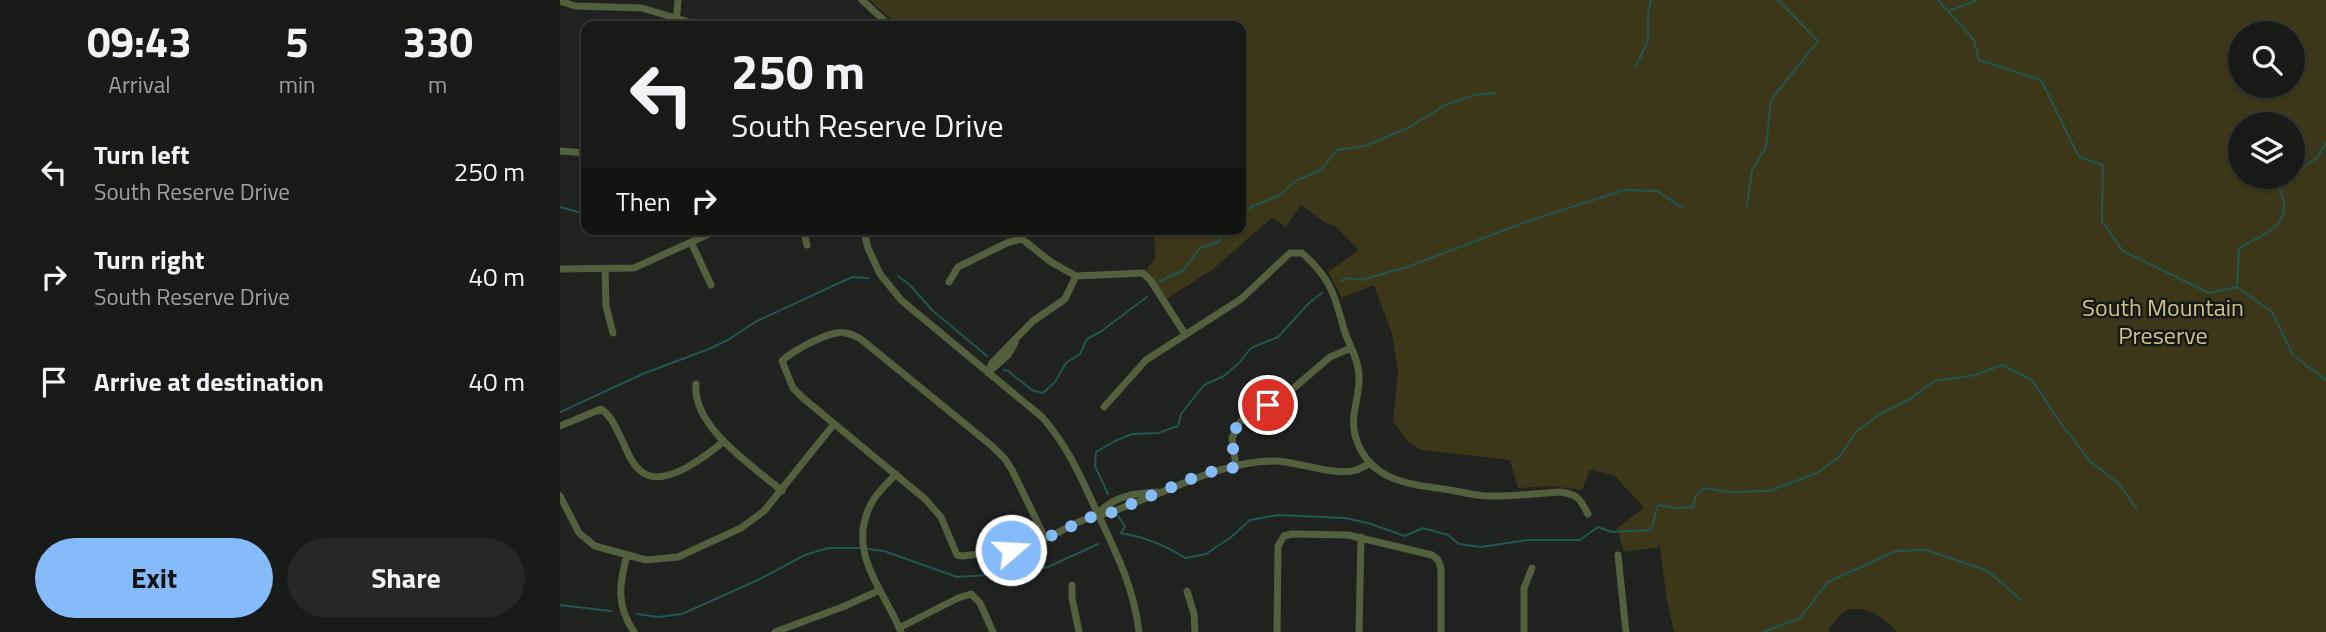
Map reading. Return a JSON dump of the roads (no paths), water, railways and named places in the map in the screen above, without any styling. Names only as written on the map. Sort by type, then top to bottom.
[{"type":"street","points":[[675,21],[678,0]]},
{"type":"street","points":[[862,0],[885,21]]},
{"type":"street","points":[[560,1],[575,6],[642,8],[687,21]]},
{"type":"street","points":[[671,21],[675,17]]},
{"type":"street","points":[[560,151],[581,153]]},
{"type":"street","points":[[560,269],[634,268],[707,235]]},
{"type":"street","points":[[804,235],[807,245]]},
{"type":"street","points":[[865,235],[872,258],[895,294],[1054,430],[1068,451],[1129,583],[1139,632]]},
{"type":"street","points":[[949,282],[958,267],[1009,242],[1022,239],[1051,262],[1076,276],[1143,273],[1185,334]]},
{"type":"street","points":[[691,242],[711,285]]},
{"type":"street","points":[[1104,407],[1146,360],[1241,299],[1290,253],[1302,253],[1318,267],[1333,292],[1359,376],[1354,405],[1355,433],[1359,446],[1370,462],[1390,477],[1408,485],[1487,496],[1570,493],[1578,496],[1588,513]]},
{"type":"street","points":[[605,269],[606,306],[613,334]]},
{"type":"street","points":[[988,373],[1008,355],[1017,339],[1037,317],[1065,299],[1076,276]]},
{"type":"street","points":[[1045,538],[1005,459],[862,340],[851,333],[837,333],[789,354],[782,361],[793,388],[925,499],[941,517],[957,555],[1011,550],[1045,538],[1098,514],[1110,513],[1126,501],[1159,492],[1210,472],[1273,461],[1342,473],[1360,470],[1370,462]]},
{"type":"street","points":[[1236,467],[1232,438],[1240,422],[1288,393],[1330,357],[1351,348]]},
{"type":"street","points":[[696,384],[696,402],[723,442],[782,491]]},
{"type":"street","points":[[560,426],[601,409],[608,415],[634,463],[642,473],[650,476],[668,476],[697,462],[723,442]]},
{"type":"street","points":[[560,496],[579,533],[595,546],[646,560],[678,557],[755,519],[782,491],[834,424]]},
{"type":"street","points":[[896,474],[872,501],[863,524],[863,549],[900,630],[958,598],[971,594],[980,603],[993,632]]},
{"type":"street","points":[[1277,632],[1279,546],[1284,536],[1292,534],[1348,535],[1432,555],[1441,568],[1441,632]]},
{"type":"street","points":[[1359,632],[1361,537]]},
{"type":"street","points":[[626,555],[619,595],[626,618],[634,632]]},
{"type":"street","points":[[1618,555],[1626,632]]},
{"type":"street","points":[[1524,632],[1524,588],[1532,568]]},
{"type":"street","points":[[1072,585],[1079,632]]},
{"type":"street","points":[[775,632],[880,590]]},
{"type":"street","points":[[1187,591],[1195,614],[1195,632]]},
{"type":"street","points":[[806,621],[808,630]]},
{"type":"waterway","points":[[1636,66],[1648,41],[1651,0]]},
{"type":"waterway","points":[[1747,206],[1752,170],[1766,147],[1771,100],[1818,41],[1778,0]]},
{"type":"waterway","points":[[1938,0],[1974,40],[1979,60],[2041,80],[2079,157],[2103,165],[2102,221],[2123,251],[2209,293],[2237,287],[2272,312],[2293,355],[2326,380]]},
{"type":"waterway","points":[[1949,11],[1977,0]]},
{"type":"waterway","points":[[1246,210],[1278,196],[1296,181],[1322,169],[1337,150],[1365,146],[1410,127],[1445,105],[1474,95],[1496,93]]},
{"type":"waterway","points":[[2305,165],[2317,158],[2326,142]]},
{"type":"waterway","points":[[2237,287],[2239,248],[2269,232],[2280,220],[2284,204],[2279,189]]},
{"type":"waterway","points":[[1341,281],[1347,278],[1361,280],[1407,267],[1526,222],[1624,190],[1657,191],[1683,208]]},
{"type":"waterway","points":[[560,207],[581,213]]},
{"type":"waterway","points":[[1160,281],[1184,270],[1200,248],[1219,242],[1222,235]]},
{"type":"waterway","points":[[898,276],[910,285],[932,310],[987,356]]},
{"type":"waterway","points":[[560,412],[645,373],[709,349],[755,322],[841,282],[853,277],[869,278]]},
{"type":"waterway","points":[[1108,494],[1095,466],[1096,452],[1132,434],[1158,433],[1178,426],[1181,414],[1204,385],[1224,376],[1251,348],[1278,337],[1309,303],[1322,293]]},
{"type":"waterway","points":[[1004,370],[1032,390],[1043,393],[1055,382],[1066,363],[1080,354],[1087,339],[1147,297]]},
{"type":"waterway","points":[[1117,515],[1125,526],[1121,533],[1154,542],[1185,558],[1206,554],[1250,520],[1278,515],[1344,518],[1405,536],[1423,528],[1448,535],[1459,544],[1481,547],[1528,540],[1580,540],[1598,527],[1612,532],[1651,530],[1658,505],[1693,507],[1696,495],[1704,488],[1728,492],[1769,491],[1817,473],[1839,457],[1857,431],[1934,381],[1975,375],[2002,365],[2032,380],[2089,460],[2120,485],[2137,510]]},
{"type":"waterway","points":[[868,549],[884,551],[957,577],[1019,573],[1048,567],[1098,544]]},
{"type":"waterway","points":[[637,614],[658,617],[682,614],[758,580],[805,555],[828,548],[863,548]]},
{"type":"waterway","points":[[1763,632],[1800,618],[1828,582],[1896,551],[1926,550],[1988,571],[2021,600]]},
{"type":"waterway","points":[[560,605],[611,611]]},
{"type":"park label","name":"South Mountain Preserve","points":[[2163,322]]}]
